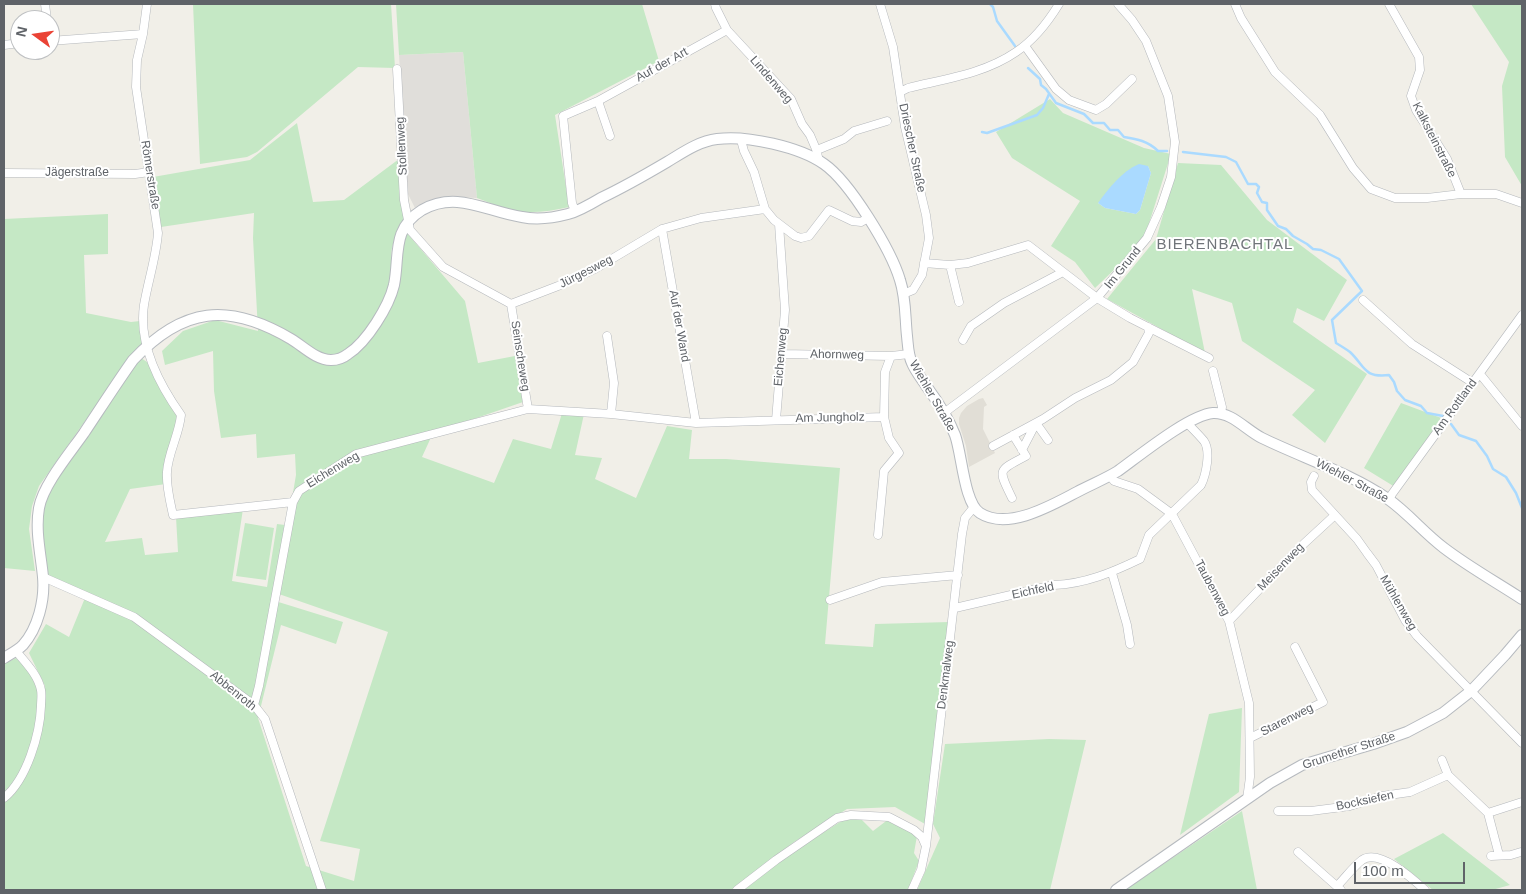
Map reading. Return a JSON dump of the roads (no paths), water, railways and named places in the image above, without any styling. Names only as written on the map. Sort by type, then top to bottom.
[{"type":"main road","name":"Wiehler Straße","points":[[408,222],[421,211],[438,204],[451,202],[465,202],[523,218],[545,218],[575,211],[637,180],[688,149],[719,138],[759,142],[818,155],[856,200],[892,261],[900,280],[903,294],[909,354],[912,365],[944,413],[955,436],[969,497],[974,507]]},
{"type":"main road","points":[[4,658],[23,645],[35,626],[42,604],[43,577],[38,523],[39,507],[44,493],[58,469],[133,360],[146,346],[179,323],[195,317],[221,314],[260,323],[289,338],[313,354],[326,360],[336,361],[358,346],[388,300],[394,283],[397,247],[408,222]]},
{"type":"main road","points":[[974,507],[980,514],[991,518],[1005,519],[1025,516],[1046,508],[1110,476],[1187,423],[1208,413],[1221,414]]},
{"type":"main road","name":"Wiehler Straße","points":[[1221,414],[1229,417],[1257,436],[1330,468],[1389,500],[1441,545],[1522,599]]},
{"type":"main road","name":"Grumether Straße","points":[[1116,890],[1270,782],[1302,765],[1407,732],[1443,713],[1470,691],[1522,635]]},
{"type":"street","name":"Römerstraße","points":[[148,4],[137,60],[136,87],[158,233],[157,252],[144,305],[143,323],[146,346],[155,370],[182,415],[167,471],[173,515],[293,502]]},
{"type":"street","name":"Lindenweg","points":[[715,4],[727,30],[791,99],[818,155]]},
{"type":"street","points":[[880,4],[894,48],[900,92]]},
{"type":"street","name":"Driescher Straße","points":[[903,294],[913,290],[922,275],[928,238],[926,214],[905,127],[900,92],[908,88],[977,71],[1016,53],[1047,23],[1059,4]]},
{"type":"street","name":"Im Grund","points":[[944,413],[1097,298],[1147,238],[1161,207],[1171,177],[1175,142],[1168,96],[1146,41],[1132,20],[1118,4]]},
{"type":"street","points":[[1235,4],[1241,18],[1275,72],[1320,115],[1354,168],[1371,189],[1395,198],[1496,194],[1522,203]]},
{"type":"street","name":"Kalksteinstraße","points":[[1388,4],[1419,57],[1420,70],[1411,96],[1416,110],[1447,160],[1460,194]]},
{"type":"street","name":"Auf der Art","points":[[575,211],[572,203],[563,116],[598,101],[727,30]]},
{"type":"street","points":[[60,40],[143,34]]},
{"type":"street","points":[[1025,46],[1056,89],[1069,100],[1096,110],[1106,104],[1132,79]]},
{"type":"street","name":"Stollenweg","points":[[397,69],[404,200],[408,222]]},
{"type":"street","points":[[598,101],[610,136]]},
{"type":"street","points":[[818,155],[854,131],[887,121]]},
{"type":"street","points":[[741,140],[754,172],[765,208],[778,224],[795,236],[801,238],[809,236],[829,210],[852,221],[861,222],[868,218]]},
{"type":"street","name":"Jägerstraße","points":[[4,173],[135,174],[149,172]]},
{"type":"street","name":"Jürgesweg","points":[[511,304],[596,269],[662,230],[701,218],[765,208]]},
{"type":"street","points":[[408,222],[410,230],[443,266],[511,304]]},
{"type":"street","name":"Eichenweg","points":[[293,502],[299,491],[356,454],[528,408],[696,423],[776,420],[785,310],[778,224]]},
{"type":"street","name":"Auf der Wand","points":[[662,230],[696,423]]},
{"type":"street","points":[[924,263],[950,265],[968,263],[1028,245],[1097,298],[1130,318],[1209,358]]},
{"type":"street","points":[[950,265],[959,302]]},
{"type":"street","points":[[963,340],[971,326],[1004,304],[1063,272]]},
{"type":"street","points":[[1364,300],[1412,344],[1473,383]]},
{"type":"street","name":"Seinscheweg","points":[[511,304],[528,408]]},
{"type":"street","name":"Am Rottland","points":[[1389,500],[1522,315]]},
{"type":"street","points":[[993,446],[1111,380],[1133,362],[1149,333],[1148,327]]},
{"type":"street","points":[[608,336],[614,383],[611,414]]},
{"type":"street","name":"Ahornweg","points":[[782,354],[891,356]]},
{"type":"street","points":[[878,535],[884,471],[899,452],[889,438],[884,417],[885,372],[891,356],[909,354]]},
{"type":"street","points":[[1213,372],[1222,407],[1221,414]]},
{"type":"street","points":[[1480,374],[1522,426]]},
{"type":"street","name":"Am Jungholz","points":[[776,420],[884,417]]},
{"type":"street","points":[[1036,423],[1048,440]]},
{"type":"street","points":[[1022,450],[1036,423]]},
{"type":"street","name":"Eichfeld","points":[[954,608],[1054,585],[1067,585],[1112,573],[1140,559],[1149,535],[1201,485],[1206,476],[1207,448],[1204,441],[1187,423]]},
{"type":"street","points":[[1012,498],[1001,474],[1006,466],[1026,456],[1013,435]]},
{"type":"street","name":"Taubenweg","points":[[1110,476],[1114,481],[1138,489],[1172,514],[1229,621],[1249,703],[1250,778],[1247,799]]},
{"type":"street","name":"Mühlenweg","points":[[1314,476],[1311,482],[1312,490],[1357,539],[1376,565],[1405,620],[1417,636],[1522,743]]},
{"type":"street","points":[[254,705],[293,502]]},
{"type":"street","name":"Denkmalweg","points":[[912,890],[921,870],[926,846],[965,518],[974,507]]},
{"type":"street","name":"Meisenweg","points":[[1229,621],[1335,515]]},
{"type":"street","points":[[1112,573],[1127,625],[1130,644]]},
{"type":"street","points":[[830,600],[882,582],[958,575]]},
{"type":"street","name":"Abbenroth","points":[[43,577],[134,616],[254,705],[265,719],[322,890]]},
{"type":"street","name":"Starenweg","points":[[1250,738],[1323,702],[1295,647]]},
{"type":"street","points":[[4,798],[21,776],[38,735],[40,715],[41,691],[35,675],[16,651]]},
{"type":"street","points":[[1442,760],[1448,775],[1488,813],[1495,855],[1511,855],[1521,852]]},
{"type":"street","name":"Bocksiefen","points":[[1278,811],[1311,811],[1350,806],[1382,796],[1410,792],[1448,775]]},
{"type":"street","points":[[1488,813],[1522,802]]},
{"type":"street","points":[[737,890],[776,860],[837,818],[851,814],[889,817],[914,830],[922,837],[926,846]]},
{"type":"street","points":[[1298,852],[1339,888],[1363,859],[1374,857],[1388,862],[1426,890]]},
{"type":"water","points":[[1139,164],[1148,166],[1151,173],[1140,210],[1136,214],[1105,208],[1098,203],[1121,176]]},
{"type":"waterway","points":[[990,4],[993,7],[997,21],[1015,46]]},
{"type":"waterway","points":[[1028,68],[1040,79],[1041,85],[1056,103],[1084,114],[1093,123],[1104,123],[1110,130],[1118,130],[1124,137],[1146,143],[1158,151],[1167,151]]},
{"type":"waterway","points":[[982,132],[987,133],[1037,115],[1043,108],[1049,94]]},
{"type":"waterway","points":[[1183,152],[1226,157],[1236,162],[1248,184],[1256,184],[1259,187],[1257,193],[1262,202],[1267,203],[1267,210],[1278,226],[1286,229],[1313,249],[1321,250],[1339,259],[1362,291],[1332,320],[1336,343],[1350,352],[1369,373],[1389,375],[1397,391],[1405,400],[1421,406],[1427,413],[1443,416]]},
{"type":"waterway","points":[[1451,424],[1459,435],[1476,441],[1487,456],[1493,469],[1506,477],[1516,493],[1522,508]]},
{"type":"district","name":"BIERENBACHTAL","points":[[1225,245]]}]
